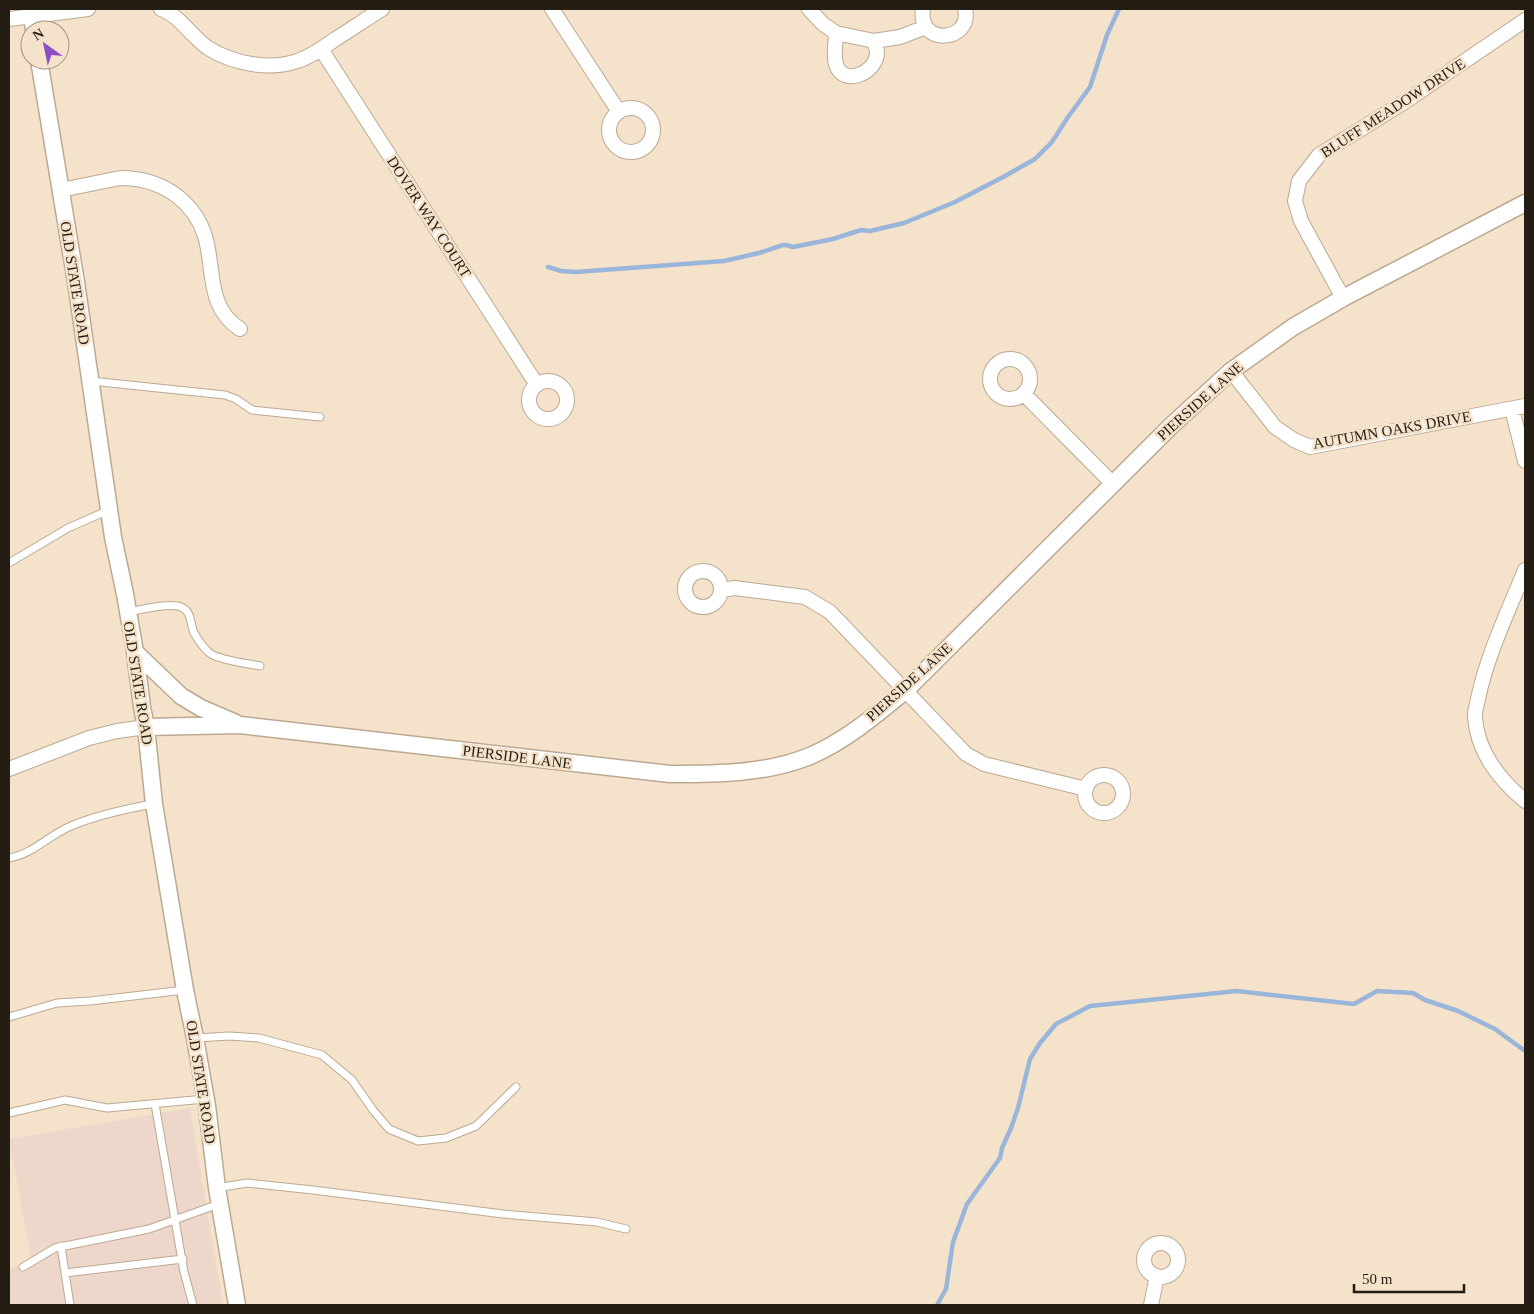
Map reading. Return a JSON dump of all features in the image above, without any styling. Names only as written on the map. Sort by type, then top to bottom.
[{"type":"street","points":[[9,19],[32,18],[88,9]]},
{"type":"street","points":[[161,9],[177,20],[207,47],[225,57],[237,61],[276,65],[297,61],[321,49],[382,9]]},
{"type":"street","points":[[552,9],[619,112]]},
{"type":"street","points":[[809,9],[823,24],[836,33],[874,41],[900,37],[926,27]]},
{"type":"street","points":[[923,9],[922,15],[926,27],[938,36],[952,35],[962,26],[965,19],[965,9]]},
{"type":"street","name":"BLUFF MEADOW DRIVE","points":[[1343,298],[1301,221],[1296,201],[1298,181],[1320,155],[1406,101],[1525,20]]},
{"type":"street","points":[[836,33],[836,64],[839,70],[847,75],[862,74],[872,66],[877,53],[874,41]]},
{"type":"street","name":"DOVER WAY COURT","points":[[321,49],[537,385]]},
{"type":"street","name":"OLD STATE ROAD","points":[[41,70],[61,190],[109,510],[135,652],[146,727],[154,804],[185,990],[206,1099],[219,1196],[237,1305]]},
{"type":"street","points":[[61,190],[120,178],[129,178],[152,182],[173,193],[188,206],[200,224],[207,246],[218,306],[228,320],[240,329]]},
{"type":"street","name":"PIERSIDE LANE","points":[[9,769],[89,738],[107,733],[146,727],[240,725],[670,774],[723,774],[768,768],[810,756],[842,739],[905,691],[1171,426],[1231,371],[1293,327],[1343,298],[1525,203]]},
{"type":"street","name":"AUTUMN OAKS DRIVE","points":[[1231,371],[1276,427],[1294,440],[1310,447],[1519,407]]},
{"type":"street","points":[[1024,394],[1113,484]]},
{"type":"street","points":[[1519,407],[1525,461]]},
{"type":"street","points":[[1525,570],[1481,684],[1474,716],[1479,740],[1492,767],[1507,785],[1525,800]]},
{"type":"street","points":[[722,590],[734,588],[805,597],[830,612],[966,754],[984,764],[1086,789]]},
{"type":"street","points":[[135,652],[181,696],[201,708],[240,725]]},
{"type":"street","points":[[1151,1305],[1157,1276]]},
{"type":"lane","points":[[90,380],[218,394],[236,399],[252,410],[320,417]]},
{"type":"lane","points":[[9,563],[68,528],[109,510]]},
{"type":"lane","points":[[127,612],[176,605],[184,608],[189,614],[194,632],[202,645],[212,654],[260,666]]},
{"type":"lane","points":[[9,858],[17,857],[69,827],[116,811],[154,804]]},
{"type":"lane","points":[[9,1017],[57,1003],[185,990]]},
{"type":"lane","points":[[195,1038],[229,1036],[259,1038],[322,1056],[352,1080],[389,1129],[418,1141],[446,1138],[476,1126],[516,1087]]},
{"type":"lane","points":[[9,1113],[65,1100],[108,1108],[206,1099]]},
{"type":"lane","points":[[155,1104],[184,1272],[193,1305]]},
{"type":"lane","points":[[24,1267],[61,1246],[149,1229],[176,1219],[247,1183],[503,1214],[597,1222],[626,1230]]},
{"type":"lane","points":[[61,1246],[70,1305]]},
{"type":"lane","points":[[65,1273],[183,1259]]},
{"type":"shaded area","points":[[190,1108],[223,1305],[9,1305],[9,1269],[14,1268],[31,1257],[9,1139]]},
{"type":"waterway","points":[[548,267],[561,271],[576,272],[724,261],[783,245],[793,247],[833,239],[861,230],[870,231],[904,223],[955,202],[1035,159],[1052,142],[1090,87],[1107,35],[1119,9]]},
{"type":"waterway","points":[[937,1305],[946,1289],[953,1242],[967,1204],[1000,1158],[1002,1148],[1018,1108],[1030,1059],[1040,1043],[1056,1024],[1090,1006],[1237,991],[1354,1004],[1377,991],[1413,993],[1425,1000],[1458,1011],[1495,1029],[1525,1051]]}]
